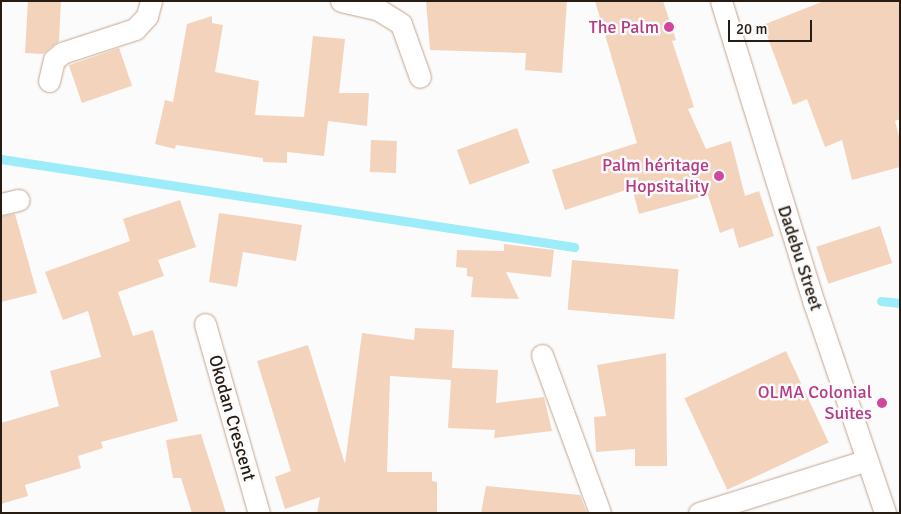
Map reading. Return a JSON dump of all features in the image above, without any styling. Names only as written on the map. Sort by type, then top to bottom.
[{"type":"street","points":[[50,81],[54,60],[62,53],[135,29],[147,16],[151,1]]},
{"type":"street","points":[[341,1],[379,10],[401,24],[420,78]]},
{"type":"street","name":"Dadebu Street","points":[[721,1],[814,303],[886,513]]},
{"type":"street","name":"Okodan Crescent","points":[[205,324],[259,513]]},
{"type":"street","points":[[542,355],[600,513]]},
{"type":"street","points":[[699,513],[868,460]]},
{"type":"building","points":[[28,1],[61,1],[59,41],[43,54],[25,53]]},
{"type":"building","points":[[426,1],[567,1],[562,73],[525,70],[526,53],[430,50]]},
{"type":"building","points":[[595,1],[663,1],[676,40],[672,41],[694,107],[688,109],[706,149],[731,141],[745,196],[759,191],[774,236],[739,248],[733,228],[720,233],[708,195],[639,214],[632,188],[565,210],[552,170],[637,143]]},
{"type":"building","points":[[824,1],[900,1],[900,119],[895,121],[900,140],[900,167],[852,180],[842,140],[825,147],[807,99],[793,105],[763,25]]},
{"type":"building","points":[[212,16],[212,23],[223,25],[215,72],[259,81],[255,115],[304,117],[313,36],[345,39],[339,93],[369,93],[367,126],[328,121],[324,156],[287,152],[287,163],[263,162],[263,158],[176,145],[175,149],[155,144],[165,100],[173,102],[187,24]]},
{"type":"building","points":[[119,48],[132,86],[82,103],[69,65]]},
{"type":"building","points":[[517,128],[530,163],[470,185],[457,150]]},
{"type":"building","points":[[371,140],[397,141],[396,173],[370,172]]},
{"type":"building","points":[[180,200],[196,247],[158,260],[164,276],[118,292],[133,336],[153,330],[178,421],[101,442],[103,448],[78,456],[81,468],[25,485],[28,496],[1,504],[1,423],[59,406],[50,371],[101,357],[88,311],[63,320],[45,272],[130,241],[123,219]]},
{"type":"building","points":[[219,213],[302,225],[296,261],[243,252],[237,287],[209,282]]},
{"type":"building","points":[[15,214],[37,293],[1,302],[1,216]]},
{"type":"building","points":[[880,226],[892,263],[828,284],[816,247]]},
{"type":"building","points":[[504,244],[554,250],[551,277],[506,272],[519,299],[471,297],[473,277],[467,276],[467,268],[456,267],[457,250],[504,251]]},
{"type":"building","points":[[572,260],[679,269],[674,319],[568,310]]},
{"type":"building","points":[[415,328],[454,330],[452,368],[498,370],[496,403],[544,397],[552,431],[494,438],[495,430],[448,428],[451,380],[390,376],[387,472],[432,472],[432,481],[437,482],[437,513],[317,513],[320,497],[285,509],[275,477],[291,471],[257,361],[308,345],[345,464],[362,333],[414,340]]},
{"type":"building","points":[[786,351],[829,443],[727,490],[684,398]]},
{"type":"building","points":[[666,353],[667,466],[635,466],[635,449],[596,452],[594,417],[606,416],[597,365]]},
{"type":"building","points":[[201,434],[226,513],[192,513],[181,478],[173,478],[166,440]]},
{"type":"building","points":[[486,486],[580,495],[587,513],[481,513]]},
{"type":"waterway","points":[[1,159],[574,247]]},
{"type":"waterway","points":[[881,301],[900,303]]},
{"type":"place","name":"The Palm","points":[[669,27]]},
{"type":"place","name":"Palm héritage Hopsitality","points":[[719,176]]},
{"type":"place","name":"OLMA Colonial Suites","points":[[882,403]]}]
